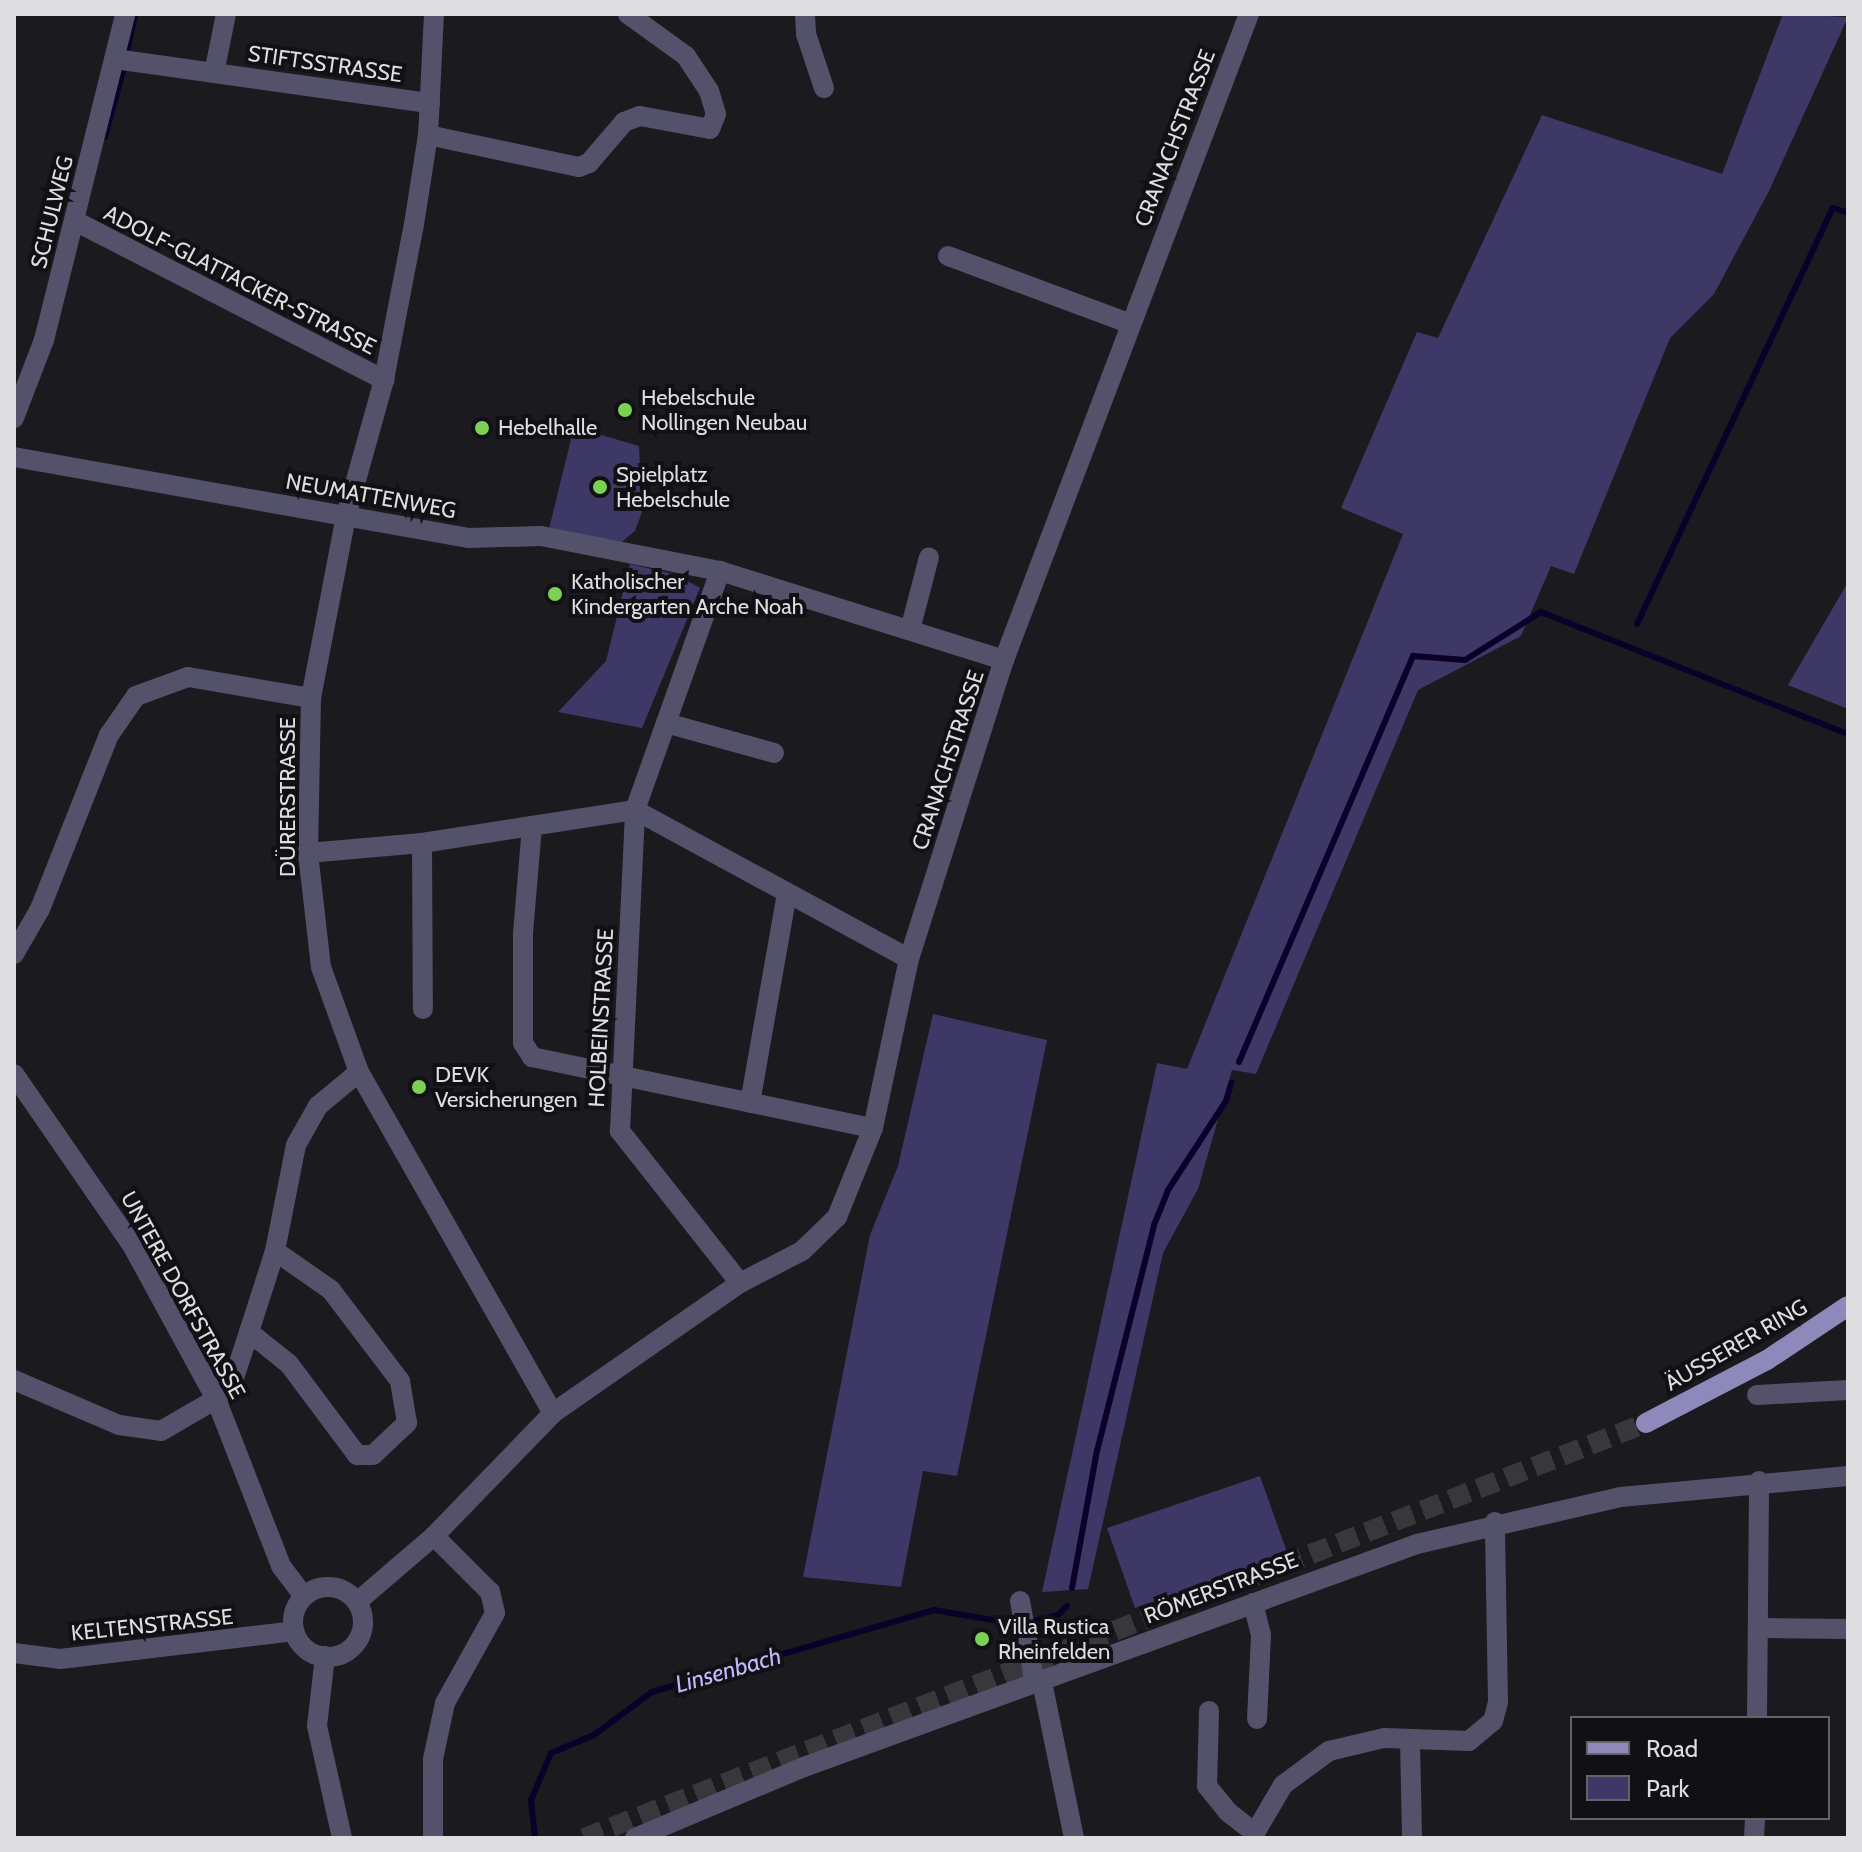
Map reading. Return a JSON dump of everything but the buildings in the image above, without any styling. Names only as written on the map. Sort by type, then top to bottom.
[{"type":"main road","name":"ÄUSSERER RING","points":[[1646,1423],[1767,1360],[1848,1306]]},
{"type":"street","name":"SCHULWEG","points":[[14,418],[44,340],[125,14]]},
{"type":"street","name":"STIFTSSTRASSE","points":[[214,73],[226,14]]},
{"type":"street","name":"DÜRERSTRASSE","points":[[434,14],[428,135],[384,380],[346,516],[311,698],[308,853],[321,967],[359,1072],[553,1413]]},
{"type":"street","points":[[428,135],[579,167],[589,163],[624,122],[640,116],[710,129],[716,114],[709,91],[686,56],[628,14]]},
{"type":"street","points":[[804,14],[824,88]]},
{"type":"street","name":"CRANACHSTRASSE","points":[[740,1283],[802,1251],[837,1217],[873,1128],[909,959],[1004,660],[1249,14]]},
{"type":"street","name":"STIFTSSTRASSE","points":[[115,59],[430,103]]},
{"type":"street","name":"ADOLF-GLATTACKER-STRASSE","points":[[75,221],[384,380]]},
{"type":"street","points":[[948,256],[1131,324]]},
{"type":"street","name":"NEUMATTENWEG","points":[[14,457],[468,538],[541,536],[720,571],[1004,660]]},
{"type":"street","points":[[910,630],[929,557]]},
{"type":"street","name":"HOLBEINSTRASSE","points":[[720,571],[635,810],[620,1131],[740,1283]]},
{"type":"street","points":[[14,954],[40,909],[109,735],[136,696],[188,677],[311,698]]},
{"type":"street","points":[[666,723],[774,753]]},
{"type":"street","points":[[308,853],[422,843],[635,810],[909,959]]},
{"type":"street","points":[[532,826],[523,933],[523,1043],[532,1057],[623,1079],[873,1128]]},
{"type":"street","points":[[422,843],[423,1009]]},
{"type":"street","points":[[750,1103],[787,893]]},
{"type":"street","points":[[14,1380],[119,1425],[161,1431],[216,1399],[234,1378],[275,1251],[296,1145],[318,1106],[359,1072]]},
{"type":"street","name":"UNTERE DORFSTRASSE","points":[[14,1074],[132,1245],[216,1399],[269,1540],[304,1596]]},
{"type":"street","points":[[249,1332],[289,1364],[357,1455],[373,1455],[407,1423],[400,1381],[331,1290],[275,1251]]},
{"type":"street","points":[[357,1602],[434,1536],[553,1413],[740,1283]]},
{"type":"street","points":[[1757,1395],[1848,1390]]},
{"type":"street","name":"RÖMERSTRASSE","points":[[635,1838],[804,1767],[1039,1683],[1345,1567],[1495,1522],[1621,1497],[1759,1481],[1848,1476]]},
{"type":"street","points":[[1757,1716],[1759,1481]]},
{"type":"street","points":[[1209,1711],[1207,1786],[1228,1812],[1254,1836],[1267,1807],[1302,1766],[1358,1742],[1469,1741],[1493,1721],[1498,1702],[1495,1522]]},
{"type":"street","points":[[433,1838],[433,1759],[445,1703],[495,1613],[490,1592],[434,1536]]},
{"type":"street","points":[[330,1586],[357,1602],[363,1623],[357,1642],[341,1654],[325,1656],[312,1653],[294,1631],[295,1611],[304,1596],[330,1586]]},
{"type":"street","points":[[1020,1601],[1074,1838]]},
{"type":"street","points":[[1253,1603],[1261,1635],[1257,1719]]},
{"type":"street","points":[[1760,1628],[1848,1629]]},
{"type":"street","name":"KELTENSTRASSE","points":[[14,1653],[60,1659],[294,1631]]},
{"type":"street","points":[[325,1656],[317,1726],[342,1838]]},
{"type":"street","points":[[1410,1741],[1412,1838]]},
{"type":"green space","points":[[1783,14],[1848,17],[1769,191],[1714,294],[1670,338],[1574,574],[1551,566],[1521,636],[1418,690],[1256,1074],[1232,1070],[1198,1189],[1163,1253],[1088,1589],[1042,1592],[1157,1063],[1187,1069],[1403,534],[1341,508],[1417,332],[1438,338],[1542,115],[1722,174]]},
{"type":"green space","name":"Spielplatz Hebelschule","points":[[574,427],[639,446],[642,512],[635,531],[618,545],[547,537]]},
{"type":"green space","points":[[630,564],[677,575],[700,588],[642,728],[558,712],[606,661]]},
{"type":"green space","points":[[1848,582],[1848,709],[1788,685]]},
{"type":"green space","points":[[933,1014],[1047,1040],[957,1476],[923,1471],[901,1587],[803,1577],[870,1235],[898,1166]]},
{"type":"green space","points":[[1260,1476],[1288,1555],[1135,1608],[1107,1528]]},
{"type":"waterway","points":[[128,48],[135,14]]},
{"type":"waterway","points":[[105,137],[123,71]]},
{"type":"waterway","points":[[1637,624],[1833,208],[1848,213]]},
{"type":"waterway","points":[[1239,1062],[1413,656],[1465,660],[1541,612],[1848,734]]},
{"type":"waterway","points":[[1072,1588],[1097,1451],[1154,1225],[1168,1190],[1226,1101],[1231,1083]]},
{"type":"waterway","points":[[1034,1621],[1058,1615],[1067,1606]]},
{"type":"waterway","name":"Linsenbach","points":[[535,1838],[531,1800],[551,1753],[594,1735],[652,1692],[934,1610],[1005,1622]]},
{"type":"tunnel","points":[[584,1838],[1646,1423]]},
{"type":"place","name":"Hebelschule Nollingen Neubau","points":[[625,410]]},
{"type":"place","name":"Hebelhalle","points":[[482,428]]},
{"type":"place","name":"Spielplatz Hebelschule","points":[[600,487]]},
{"type":"place","name":"Katholischer Kindergarten Arche Noah","points":[[555,594]]},
{"type":"place","name":"DEVK Versicherungen","points":[[419,1087]]},
{"type":"place","name":"Villa Rustica Rheinfelden","points":[[982,1639]]}]
